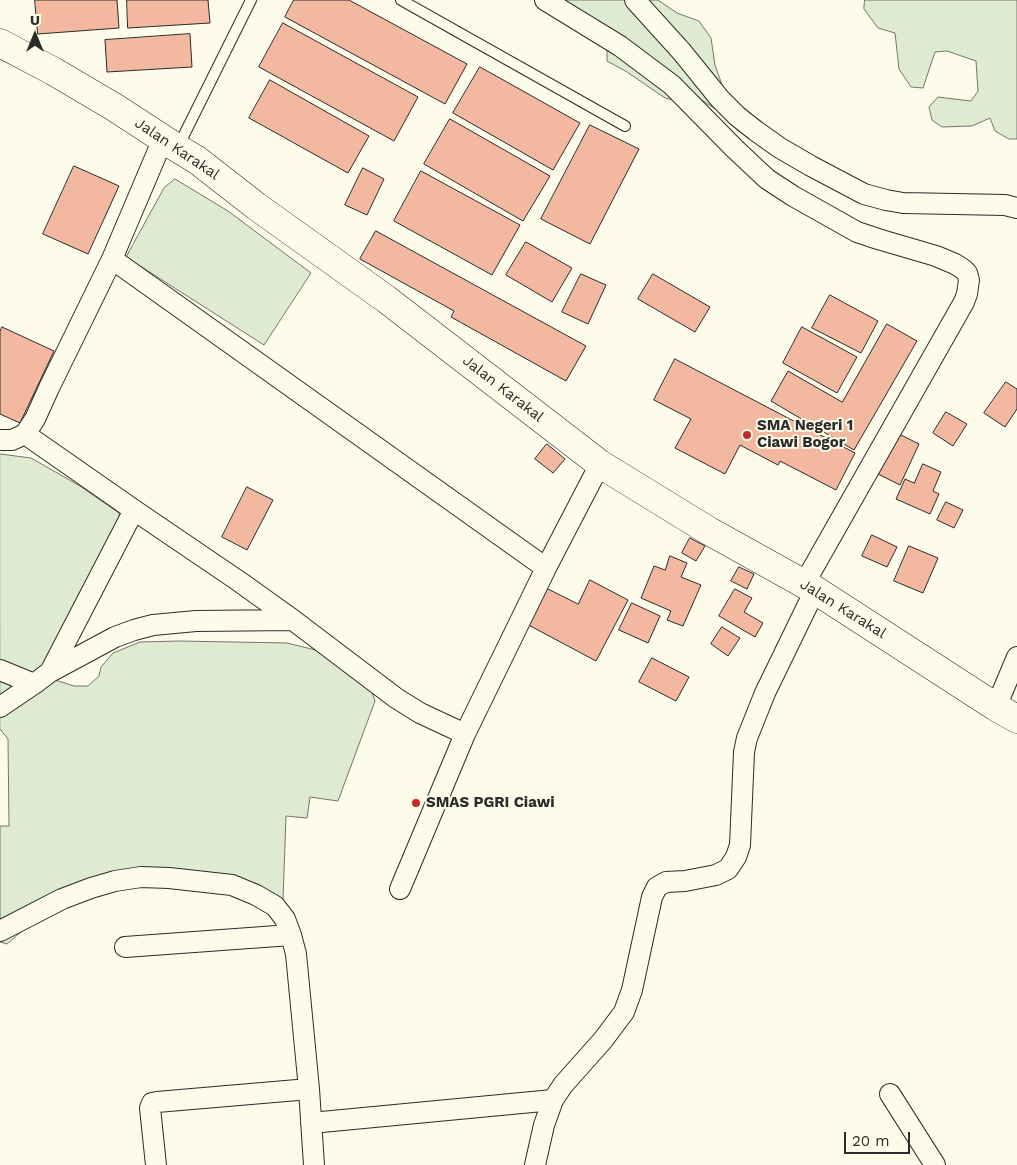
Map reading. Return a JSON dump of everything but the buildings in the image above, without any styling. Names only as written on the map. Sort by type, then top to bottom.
[{"type":"main road","name":"Jalan Karakal","points":[[0,43],[53,71],[114,107],[197,160],[256,206],[386,299],[600,464],[709,530],[809,587],[1007,713]]},
{"type":"street","points":[[535,1165],[544,1125],[553,1100],[563,1085],[603,1040],[624,1012],[632,990],[652,897],[657,887],[666,882],[716,876],[728,869],[736,857],[740,845],[744,752],[747,738],[764,693],[809,587],[955,319],[967,294],[969,280],[967,273],[955,264],[936,256],[857,232],[792,196],[768,179],[729,143],[672,85],[620,46],[545,0]]},
{"type":"street","points":[[635,0],[682,52],[720,100],[768,139],[810,166],[864,194],[886,200],[1005,205],[1017,208]]},
{"type":"street","points":[[0,440],[12,440],[25,434],[35,419],[170,144]]},
{"type":"street","points":[[112,259],[546,568]]},
{"type":"street","points":[[25,434],[240,582],[396,698],[420,713],[465,734]]},
{"type":"street","points":[[400,890],[465,734],[546,568],[600,464]]},
{"type":"street","points":[[50,672],[134,510]]},
{"type":"street","points":[[0,707],[50,672],[115,637],[134,630],[153,625],[196,621],[293,620]]},
{"type":"street","points":[[1007,713],[1017,657]]},
{"type":"street","points":[[0,670],[34,684]]},
{"type":"street","points":[[0,931],[62,899],[115,881],[141,877],[232,885],[256,895],[275,906],[285,919],[296,954],[312,1123],[314,1165]]},
{"type":"street","points":[[125,947],[291,935]]},
{"type":"street","points":[[156,1165],[150,1108],[152,1103],[309,1089]]},
{"type":"street","points":[[890,1094],[935,1165]]},
{"type":"street","points":[[312,1123],[553,1100]]},
{"type":"lane","points":[[170,144],[251,0]]},
{"type":"lane","points":[[401,0],[625,126]]},
{"type":"green space","points":[[539,0],[658,0],[677,13],[699,21],[711,38],[715,65],[732,113],[720,112],[691,93],[677,101],[665,98],[607,61],[607,40]]},
{"type":"green space","points":[[865,0],[1017,0],[1017,139],[1009,139],[995,131],[990,118],[972,126],[942,127],[932,120],[929,107],[938,97],[971,101],[978,91],[976,61],[947,51],[935,52],[923,88],[911,87],[899,69],[895,33],[878,28],[864,9]]},
{"type":"green space","points":[[175,179],[228,211],[311,273],[264,345],[126,257],[164,188]]},
{"type":"green space","points":[[0,454],[31,458],[80,486],[119,513],[120,528],[55,680],[74,686],[88,686],[99,676],[101,667],[113,653],[140,642],[287,643],[328,653],[370,686],[375,701],[338,801],[310,797],[307,818],[286,816],[283,900],[115,871],[22,931],[7,944],[0,942],[0,826],[9,826],[8,739],[0,729]]},
{"type":"place","name":"SMA Negeri 1 Ciawi Bogor","points":[[747,435]]},
{"type":"place","name":"SMAS PGRI Ciawi","points":[[416,803]]}]
